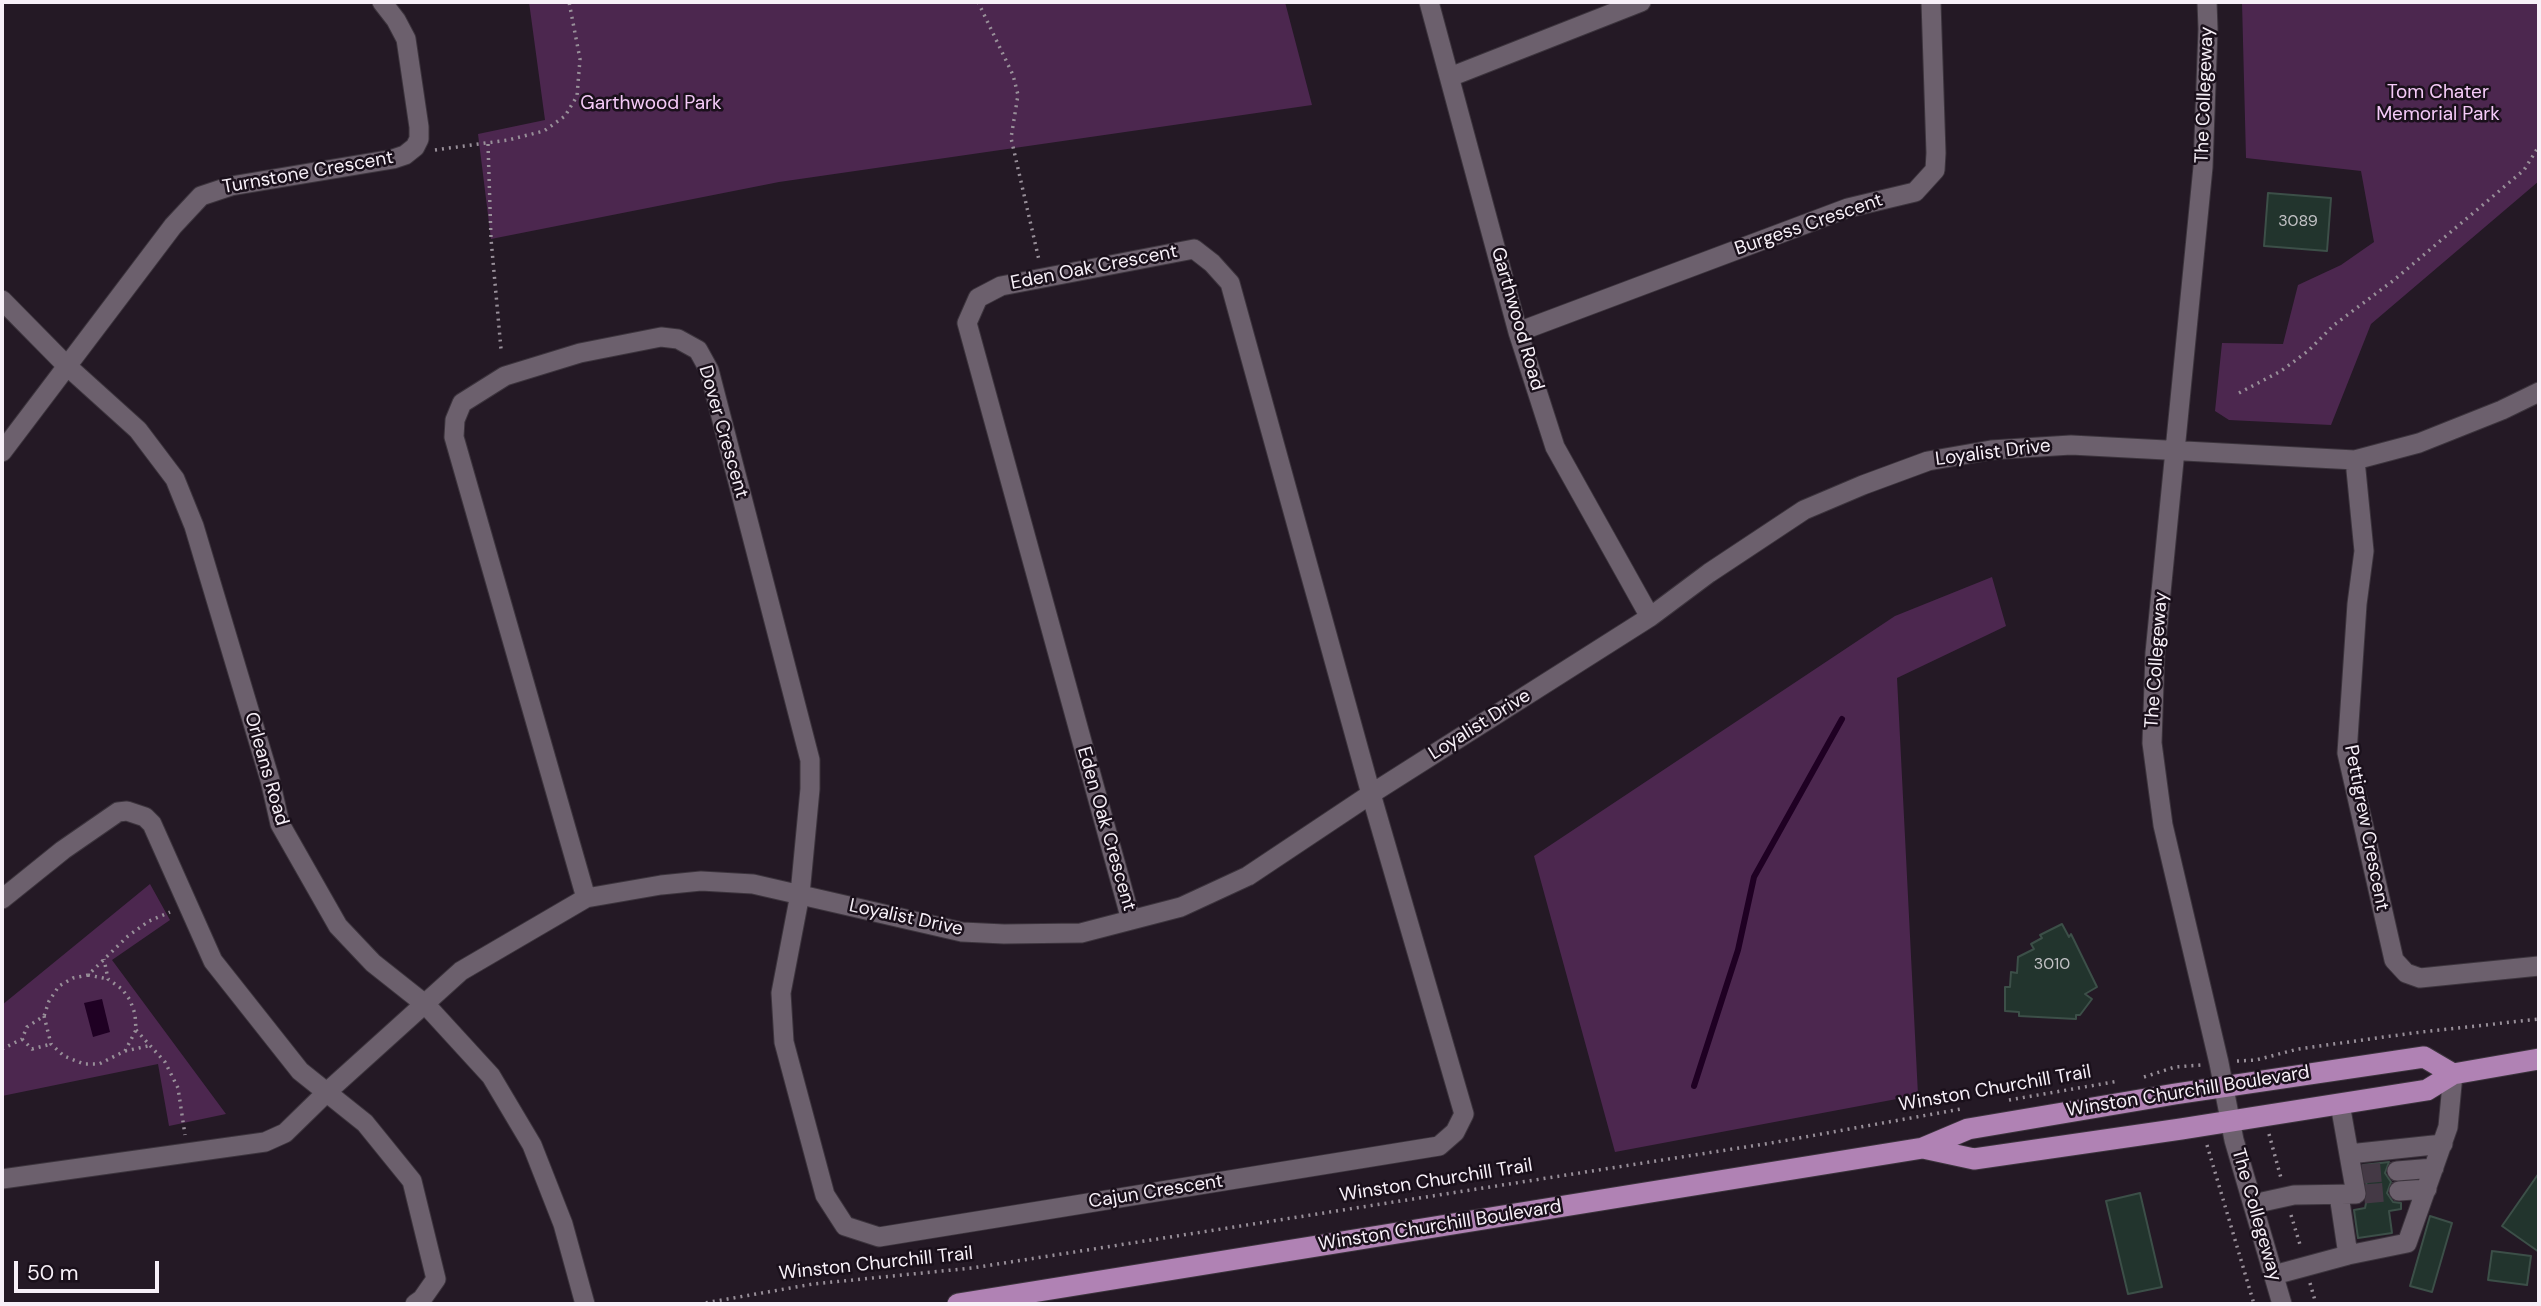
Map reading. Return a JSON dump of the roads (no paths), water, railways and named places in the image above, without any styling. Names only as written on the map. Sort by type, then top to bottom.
[{"type":"main road","name":"Winston Churchill Boulevard","points":[[958,1304],[1923,1148],[1968,1129],[2224,1086],[2424,1057],[2453,1074]]},
{"type":"main road","name":"Winston Churchill Boulevard","points":[[1923,1148],[1975,1159],[2427,1090],[2453,1074],[2539,1059]]},
{"type":"street","name":"Turnstone Crescent","points":[[2,452],[173,226],[201,196],[231,186],[393,159],[415,148],[419,139],[419,127],[406,39],[382,2]]},
{"type":"street","name":"Garthwood Road","points":[[1429,2],[1518,332],[1555,447],[1650,617]]},
{"type":"street","points":[[1451,77],[1641,2]]},
{"type":"street","name":"Burgess Crescent","points":[[1518,332],[1848,208],[1915,192],[1935,170],[1931,2]]},
{"type":"street","name":"The Collegeway","points":[[2207,2],[2203,167],[2152,688],[2152,743],[2163,825],[2230,1121],[2282,1304]]},
{"type":"street","name":"Eden Oak Crescent","points":[[1131,920],[967,323],[978,298],[1001,286],[1194,249],[1213,263],[1230,283],[1371,794]]},
{"type":"street","name":"Orleans Road","points":[[2,300],[66,365],[138,430],[175,479],[194,526],[266,767],[280,824],[338,926],[373,963],[426,1005],[491,1076],[532,1145],[563,1224],[585,1304]]},
{"type":"street","name":"Dover Crescent","points":[[586,898],[454,437],[454,420],[462,403],[505,376],[580,353],[661,337],[678,339],[698,351],[709,370],[810,760],[810,789],[800,894]]},
{"type":"street","name":"Loyalist Drive","points":[[2,1179],[265,1142],[285,1133],[461,971],[586,898],[701,881],[753,884],[962,932],[1081,933],[1181,906],[1248,876],[1371,794],[1650,617],[1709,573],[1804,510],[1928,461],[1991,450],[2071,444],[2355,460],[2419,443],[2539,392]]},
{"type":"street","name":"Pettigrew Crescent","points":[[2355,460],[2364,551],[2357,604],[2347,753],[2394,960],[2406,973],[2420,978],[2539,966]]},
{"type":"street","name":"Cajun Crescent","points":[[800,894],[781,993],[784,1042],[825,1195],[845,1226],[879,1237],[1439,1146],[1455,1132],[1464,1114],[1371,794]]},
{"type":"street","points":[[2,899],[118,812],[127,811],[145,817],[152,824],[214,961],[300,1071],[365,1124],[412,1181],[436,1279],[422,1299],[415,1304]]},
{"type":"street","points":[[2274,1275],[2348,1255],[2407,1243],[2448,1126],[2453,1074]]},
{"type":"street","points":[[2340,1104],[2355,1186],[2348,1255]]},
{"type":"street","points":[[2349,1154],[2443,1144]]},
{"type":"street","points":[[2397,1171],[2434,1168]]},
{"type":"street","points":[[2253,1204],[2355,1186]]},
{"type":"street","points":[[2399,1191],[2427,1189]]},
{"type":"waterway","points":[[1694,1086],[1738,950],[1754,877],[1842,719]]},
{"type":"tunnel","points":[[2362,1174],[2397,1171]]},
{"type":"tunnel","points":[[2364,1194],[2399,1191]]},
{"type":"park label","name":"Garthwood Park","points":[[651,104]]},
{"type":"park label","name":"Tom Chater Memorial Park","points":[[2438,104]]}]
